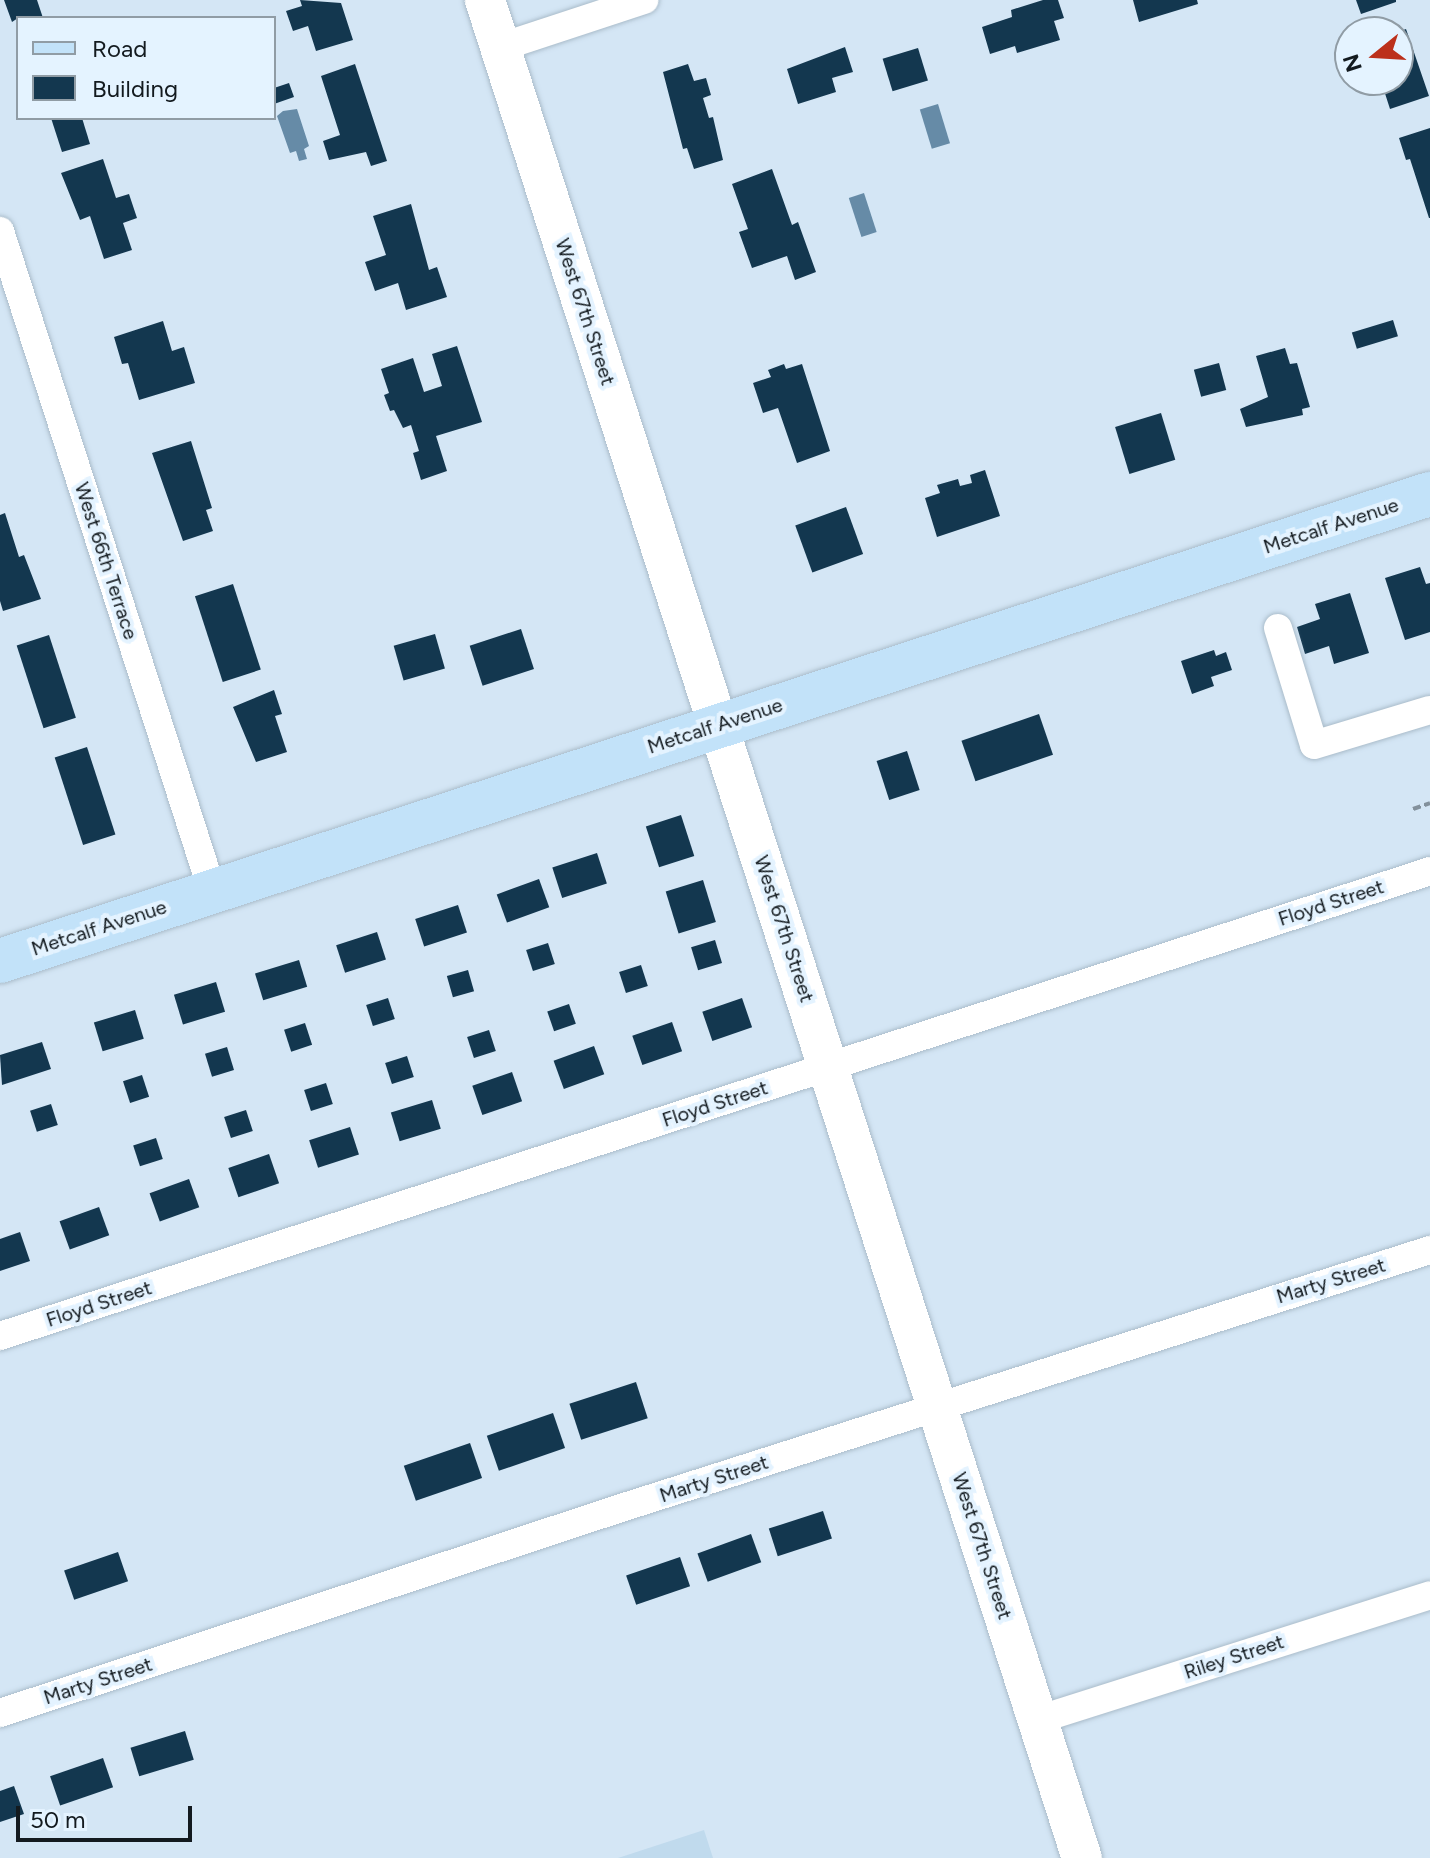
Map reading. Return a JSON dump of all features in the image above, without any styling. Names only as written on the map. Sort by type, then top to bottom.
[{"type":"main road","name":"Metcalf Avenue","points":[[0,961],[1430,494]]},
{"type":"street","name":"West 67th Street","points":[[485,0],[1082,1858]]},
{"type":"street","points":[[501,47],[644,0]]},
{"type":"street","name":"West 66th Terrace","points":[[0,231],[212,890]]},
{"type":"street","points":[[1278,628],[1314,745],[1430,710]]},
{"type":"street","name":"Floyd Street","points":[[0,1336],[1430,871]]},
{"type":"street","name":"Marty Street","points":[[0,1713],[937,1407],[1430,1250]]},
{"type":"street","name":"Riley Street","points":[[1037,1720],[1430,1595]]},
{"type":"path","points":[[1413,809],[1430,803]]},
{"type":"shaded area","points":[[938,104],[950,143],[932,149],[920,110]]},
{"type":"shaded area","points":[[297,109],[309,146],[304,149],[307,159],[299,161],[296,151],[290,153],[277,116],[283,111]]},
{"type":"shaded area","points":[[864,193],[877,232],[861,237],[849,198]]},
{"type":"shaded area","points":[[704,1830],[713,1858],[618,1858]]},
{"type":"building","points":[[4,0],[37,0],[42,16],[16,16],[12,22]]},
{"type":"building","points":[[300,0],[341,3],[353,40],[316,51],[308,26],[293,31],[286,11],[302,6]]},
{"type":"building","points":[[1043,0],[1058,0],[1064,18],[1054,21],[1060,40],[1017,53],[1015,46],[990,54],[982,27],[1012,17],[1011,10]]},
{"type":"building","points":[[1133,0],[1197,0],[1198,4],[1139,22]]},
{"type":"building","points":[[1356,0],[1396,0],[1396,2],[1361,14]]},
{"type":"building","points":[[845,47],[853,72],[832,78],[836,92],[798,104],[787,69]]},
{"type":"building","points":[[918,48],[928,81],[893,91],[883,59]]},
{"type":"building","points":[[1414,52],[1429,96],[1390,109],[1386,96],[1414,96]]},
{"type":"building","points":[[355,64],[387,161],[371,166],[366,152],[329,160],[323,141],[340,135],[321,76]]},
{"type":"building","points":[[688,64],[694,81],[706,78],[711,95],[703,98],[709,118],[713,117],[723,160],[694,169],[687,148],[683,149],[663,72]]},
{"type":"building","points":[[289,83],[294,97],[276,103],[276,87]]},
{"type":"building","points":[[52,120],[83,120],[90,144],[62,152]]},
{"type":"building","points":[[1430,128],[1429,218],[1410,159],[1406,160],[1399,138]]},
{"type":"building","points":[[103,159],[116,198],[129,194],[137,218],[123,223],[132,250],[104,259],[90,216],[80,220],[61,173]]},
{"type":"building","points":[[772,169],[792,225],[798,222],[816,272],[795,280],[787,256],[752,268],[739,232],[748,229],[732,184]]},
{"type":"building","points":[[411,204],[429,270],[437,267],[447,297],[406,310],[398,283],[375,291],[365,262],[386,255],[373,216]]},
{"type":"building","points":[[1393,320],[1398,336],[1357,349],[1352,333]]},
{"type":"building","points":[[163,321],[172,351],[184,347],[195,383],[139,400],[128,363],[122,364],[114,337]]},
{"type":"building","points":[[457,346],[482,422],[436,436],[447,471],[421,480],[413,453],[419,451],[411,425],[403,428],[394,410],[390,411],[384,395],[389,393],[381,369],[413,358],[424,392],[442,386],[432,354]]},
{"type":"building","points":[[1285,348],[1290,364],[1297,363],[1310,407],[1302,409],[1303,415],[1246,427],[1240,409],[1268,397],[1256,356]]},
{"type":"building","points":[[1219,363],[1226,390],[1201,397],[1194,370]]},
{"type":"building","points":[[784,364],[786,369],[802,364],[830,451],[797,463],[778,408],[763,413],[753,383],[771,377],[768,370]]},
{"type":"building","points":[[1161,413],[1175,460],[1129,474],[1115,427]]},
{"type":"building","points":[[191,441],[212,508],[206,510],[213,531],[183,541],[152,453]]},
{"type":"building","points":[[985,470],[1000,516],[937,537],[925,498],[940,493],[937,485],[958,479],[960,486],[972,483],[970,475]]},
{"type":"building","points":[[846,507],[863,554],[812,572],[795,525]]},
{"type":"building","points":[[5,513],[19,557],[24,555],[41,599],[3,611],[0,601],[0,515]]},
{"type":"building","points":[[1420,567],[1426,584],[1430,583],[1430,632],[1405,640],[1385,578]]},
{"type":"building","points":[[233,584],[261,670],[223,682],[195,596]]},
{"type":"building","points":[[1350,593],[1369,653],[1334,664],[1329,646],[1305,654],[1297,627],[1320,619],[1315,604]]},
{"type":"building","points":[[521,629],[534,669],[483,686],[470,646]]},
{"type":"building","points":[[435,634],[445,669],[404,680],[394,646]]},
{"type":"building","points":[[49,635],[76,718],[44,728],[17,646]]},
{"type":"building","points":[[1214,650],[1216,656],[1226,652],[1232,670],[1211,677],[1214,686],[1192,694],[1181,661]]},
{"type":"building","points":[[274,690],[282,714],[275,716],[287,752],[256,762],[233,707]]},
{"type":"building","points":[[1039,714],[1053,755],[975,781],[961,741]]},
{"type":"building","points":[[87,747],[115,834],[83,845],[55,758]]},
{"type":"building","points":[[907,751],[920,790],[889,800],[877,761]]},
{"type":"building","points":[[681,815],[694,856],[659,867],[646,826]]},
{"type":"building","points":[[597,853],[607,883],[562,898],[552,868]]},
{"type":"building","points":[[539,879],[549,907],[507,923],[497,894]]},
{"type":"building","points":[[703,880],[716,922],[679,933],[666,891]]},
{"type":"building","points":[[458,905],[467,933],[424,946],[415,919]]},
{"type":"building","points":[[377,932],[386,960],[345,973],[336,945]]},
{"type":"building","points":[[715,940],[722,963],[698,970],[691,947]]},
{"type":"building","points":[[548,943],[555,964],[533,971],[526,950]]},
{"type":"building","points":[[299,960],[307,987],[263,1000],[255,973]]},
{"type":"building","points":[[641,965],[648,986],[626,993],[619,972]]},
{"type":"building","points":[[468,970],[474,991],[453,997],[447,976]]},
{"type":"building","points":[[216,982],[225,1012],[183,1025],[174,995]]},
{"type":"building","points":[[388,998],[395,1019],[373,1026],[366,1005]]},
{"type":"building","points":[[742,998],[752,1027],[712,1041],[702,1012]]},
{"type":"building","points":[[569,1004],[576,1024],[554,1031],[547,1011]]},
{"type":"building","points":[[135,1010],[144,1039],[103,1051],[94,1023]]},
{"type":"building","points":[[672,1022],[682,1051],[642,1065],[632,1036]]},
{"type":"building","points":[[305,1023],[312,1045],[291,1052],[284,1030]]},
{"type":"building","points":[[489,1030],[496,1051],[474,1058],[467,1037]]},
{"type":"building","points":[[42,1042],[51,1069],[2,1085],[0,1055]]},
{"type":"building","points":[[594,1046],[604,1074],[564,1089],[554,1061]]},
{"type":"building","points":[[227,1047],[234,1070],[212,1077],[205,1054]]},
{"type":"building","points":[[407,1056],[414,1077],[392,1084],[385,1063]]},
{"type":"building","points":[[512,1072],[522,1101],[482,1115],[472,1086]]},
{"type":"building","points":[[142,1075],[149,1097],[130,1103],[123,1081]]},
{"type":"building","points":[[326,1083],[333,1104],[311,1111],[304,1090]]},
{"type":"building","points":[[432,1100],[441,1129],[400,1141],[391,1113]]},
{"type":"building","points":[[51,1104],[58,1125],[37,1132],[30,1111]]},
{"type":"building","points":[[246,1110],[253,1131],[231,1138],[224,1117]]},
{"type":"building","points":[[350,1127],[359,1155],[318,1168],[309,1140]]},
{"type":"building","points":[[156,1138],[163,1159],[140,1166],[133,1145]]},
{"type":"building","points":[[269,1154],[279,1183],[238,1197],[228,1168]]},
{"type":"building","points":[[189,1179],[199,1207],[160,1222],[150,1193]]},
{"type":"building","points":[[99,1207],[109,1235],[70,1250],[60,1221]]},
{"type":"building","points":[[20,1232],[30,1261],[0,1271],[0,1239]]},
{"type":"building","points":[[636,1382],[648,1418],[581,1440],[569,1404]]},
{"type":"building","points":[[553,1413],[565,1448],[499,1471],[487,1436]]},
{"type":"building","points":[[470,1443],[482,1478],[416,1501],[404,1466]]},
{"type":"building","points":[[823,1511],[832,1539],[778,1556],[769,1529]]},
{"type":"building","points":[[751,1534],[761,1562],[708,1582],[697,1553]]},
{"type":"building","points":[[118,1552],[128,1581],[74,1600],[64,1571]]},
{"type":"building","points":[[680,1557],[690,1586],[636,1605],[626,1576]]},
{"type":"building","points":[[185,1731],[194,1760],[139,1776],[130,1748]]},
{"type":"building","points":[[103,1758],[113,1787],[60,1806],[50,1776]]},
{"type":"building","points":[[14,1786],[24,1814],[0,1822],[0,1791]]}]
